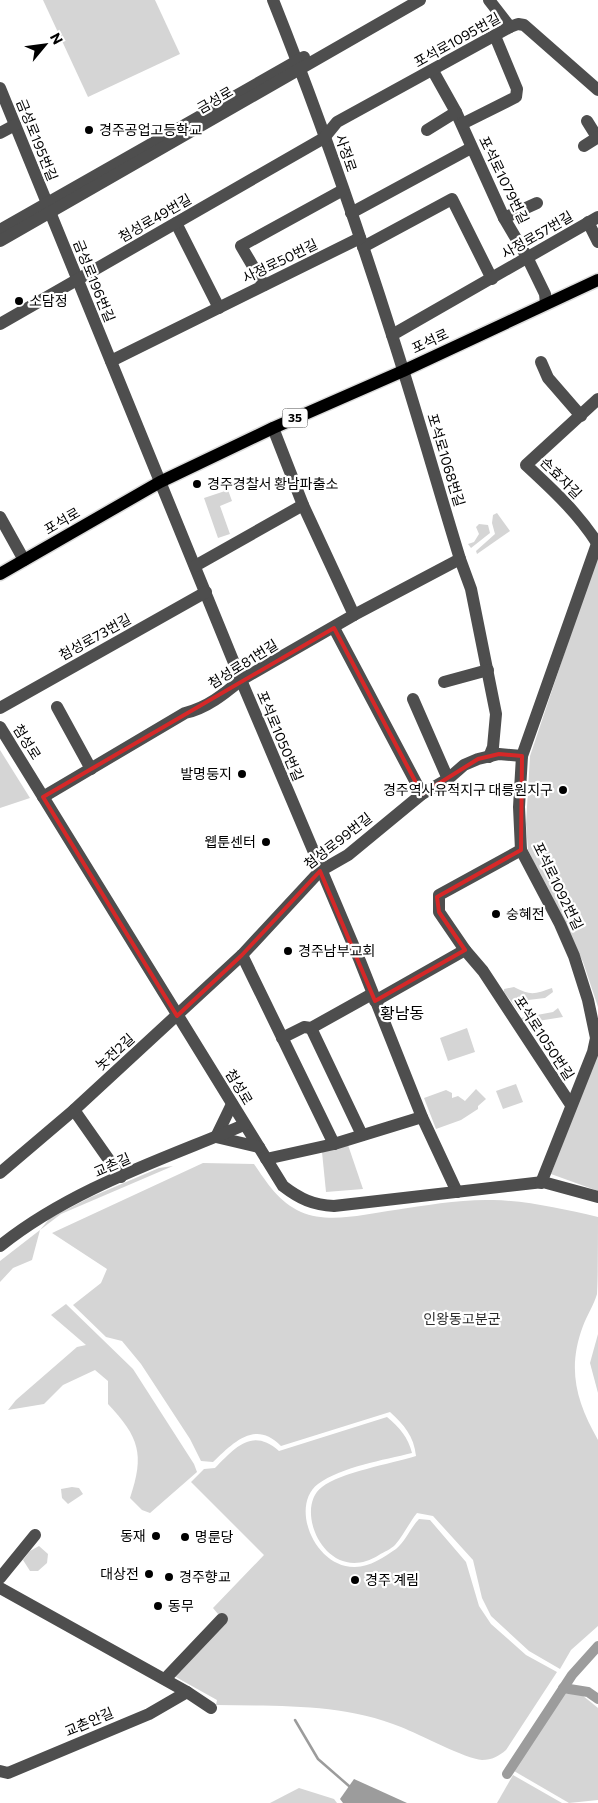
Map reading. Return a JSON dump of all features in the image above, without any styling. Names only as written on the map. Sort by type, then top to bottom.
[{"type":"main road","name":"포석로","points":[[0,574],[160,482],[273,428],[403,371],[598,280]]},
{"type":"street","name":"사정로","points":[[273,0],[299,65],[343,190],[403,371]]},
{"type":"street","name":"금성로","points":[[299,65],[404,0]]},
{"type":"street","name":"금성로","points":[[0,230],[49,207],[299,65],[420,0]]},
{"type":"street","points":[[490,0],[510,27]]},
{"type":"street","name":"포석로1095번길","points":[[324,138],[337,122],[518,24],[524,25],[598,90]]},
{"type":"street","points":[[427,130],[516,97],[517,89],[495,36]]},
{"type":"street","name":"포석로1079번길","points":[[433,71],[459,118],[504,218],[527,257],[545,294],[546,303]]},
{"type":"street","name":"금성로195번길","points":[[0,88],[49,207]]},
{"type":"street","points":[[584,146],[598,137],[587,121]]},
{"type":"street","points":[[0,133],[15,125]]},
{"type":"street","name":"첨성로49번길","points":[[0,324],[324,138]]},
{"type":"street","points":[[351,213],[471,148]]},
{"type":"street","points":[[264,285],[241,246],[343,190]]},
{"type":"street","name":"사정로57번길","points":[[361,242],[452,199],[492,279]]},
{"type":"street","points":[[504,218],[537,203]]},
{"type":"street","name":"금성로","points":[[0,241],[49,207]]},
{"type":"street","name":"금성로196번길","points":[[49,207],[160,482]]},
{"type":"street","points":[[593,220],[598,242]]},
{"type":"street","name":"사정로57번길","points":[[392,335],[593,220]]},
{"type":"street","points":[[111,361],[216,309],[176,223]]},
{"type":"street","name":"사정로50번길","points":[[216,309],[264,285],[361,242]]},
{"type":"street","points":[[541,362],[548,378],[581,416]]},
{"type":"street","name":"포석로1068번길","points":[[403,371],[460,559],[472,589],[496,714],[493,747],[489,757]]},
{"type":"street","name":"손효자길","points":[[598,399],[526,465],[565,502],[598,542]]},
{"type":"street","points":[[273,428],[304,505],[354,615]]},
{"type":"street","name":"포석로1050번길","points":[[160,482],[422,1117],[457,1192]]},
{"type":"street","points":[[195,566],[304,505]]},
{"type":"street","points":[[0,517],[24,560]]},
{"type":"street","name":"포석로1092번길","points":[[540,1183],[593,1052],[596,1038],[588,1000],[574,956],[560,924],[521,850],[519,807],[522,756],[598,542]]},
{"type":"street","name":"첨성로81번길","points":[[43,798],[185,713],[198,710],[226,693],[241,680],[354,615],[460,559]]},
{"type":"street","name":"첨성로73번길","points":[[0,708],[206,592]]},
{"type":"street","points":[[334,628],[422,794]]},
{"type":"street","points":[[444,682],[488,670]]},
{"type":"street","points":[[413,699],[448,779]]},
{"type":"street","points":[[57,707],[91,769]]},
{"type":"street","name":"첨성로","points":[[0,727],[283,1186],[300,1199],[316,1205],[334,1206],[540,1183],[565,1186],[598,1197]]},
{"type":"street","name":"첨성로99번길","points":[[177,1016],[242,955],[320,871],[348,855],[422,794],[448,779],[464,765],[499,754],[522,756]]},
{"type":"street","name":"포석로1050번길","points":[[521,850],[439,895],[439,912],[465,950],[483,970],[571,1105]]},
{"type":"street","points":[[282,1038],[304,1027],[311,1028],[374,998],[465,950]]},
{"type":"street","points":[[242,955],[334,1144]]},
{"type":"street","name":"놋전2길","points":[[0,1174],[74,1110],[177,1016]]},
{"type":"street","points":[[311,1028],[362,1135]]},
{"type":"street","points":[[232,1104],[216,1137],[258,1147]]},
{"type":"street","points":[[74,1110],[121,1177]]},
{"type":"street","points":[[266,1158],[334,1144],[422,1117]]},
{"type":"street","name":"교촌길","points":[[0,1246],[51,1210],[121,1177],[244,1125]]},
{"type":"street","points":[[0,1578],[34,1535]]},
{"type":"street","points":[[0,1588],[165,1679],[211,1708]]},
{"type":"street","points":[[165,1679],[222,1619]]},
{"type":"street","name":"교촌안길","points":[[0,1770],[8,1773],[131,1721],[168,1704],[187,1692]]},
{"type":"highlighted area","points":[[334,628],[422,794],[478,759],[499,754],[522,756],[521,850],[437,897],[439,912],[465,950],[375,1001],[320,871],[242,955],[177,1016],[43,797]]},
{"type":"green space","points":[[43,0],[155,0],[180,54],[88,97]]},
{"type":"green space","points":[[228,490],[232,501],[220,506],[230,534],[218,538],[204,498]]},
{"type":"green space","points":[[497,513],[510,531],[477,554],[476,551],[495,534],[492,523],[493,515]]},
{"type":"green space","points":[[479,524],[488,525],[490,533],[471,548],[468,544],[474,542],[479,534],[476,527]]},
{"type":"green space","name":"경주역사유적지구 대릉원지구","points":[[598,553],[598,1007],[583,962],[528,850],[526,824],[530,756]]},
{"type":"green space","points":[[0,750],[30,798],[0,808]]},
{"type":"green space","points":[[514,987],[529,993],[537,993],[552,988],[553,992],[545,998],[528,1000],[526,1008],[519,1012],[504,992],[504,989]]},
{"type":"green space","points":[[558,1008],[563,1017],[525,1023],[521,1018],[553,1012]]},
{"type":"green space","points":[[467,1028],[475,1052],[448,1061],[440,1038]]},
{"type":"green space","points":[[598,1050],[598,1191],[551,1174]]},
{"type":"green space","points":[[516,1084],[523,1102],[503,1109],[496,1091]]},
{"type":"green space","points":[[476,1089],[486,1099],[478,1106],[478,1109],[461,1120],[436,1129],[424,1098],[446,1090],[452,1093],[452,1098],[458,1096],[465,1101]]},
{"type":"green space","points":[[348,1145],[363,1189],[326,1192],[322,1152]]},
{"type":"green space","name":"인왕동고분군","points":[[203,1163],[254,1164],[274,1191],[286,1203],[312,1216],[348,1217],[444,1203],[481,1200],[533,1204],[598,1217],[597,1294],[578,1342],[575,1371],[579,1398],[590,1426],[598,1440],[598,1626],[571,1650],[560,1669],[529,1651],[491,1616],[482,1598],[473,1560],[433,1516],[417,1513],[401,1538],[393,1546],[379,1555],[360,1562],[344,1561],[330,1554],[320,1542],[313,1527],[311,1512],[314,1498],[322,1487],[341,1477],[416,1456],[408,1431],[390,1412],[281,1446],[262,1434],[253,1434],[236,1441],[213,1462],[201,1461],[190,1439],[141,1364],[122,1341],[106,1337],[73,1305],[101,1283],[107,1269],[52,1233]]},
{"type":"green space","points":[[173,1166],[61,1214],[40,1230],[50,1218],[91,1197],[159,1168]]},
{"type":"green space","points":[[40,1230],[32,1260],[13,1268],[0,1282],[0,1261]]},
{"type":"green space","points":[[66,1304],[133,1369],[194,1464],[197,1472],[150,1513],[142,1510],[130,1498],[137,1469],[136,1447],[127,1426],[108,1404],[108,1381],[95,1370],[63,1385],[44,1404],[8,1410],[16,1400],[77,1347],[86,1345],[51,1315]]},
{"type":"green space","points":[[598,1334],[598,1393],[590,1363]]},
{"type":"green space","name":"경주 계림","points":[[387,1417],[403,1433],[412,1453],[376,1461],[327,1478],[318,1484],[310,1494],[306,1506],[306,1520],[318,1547],[328,1558],[341,1565],[361,1567],[377,1561],[396,1549],[419,1519],[430,1520],[466,1562],[479,1606],[491,1624],[526,1655],[557,1672],[506,1750],[498,1756],[486,1760],[475,1759],[454,1751],[379,1719],[356,1714],[310,1707],[216,1705],[217,1700],[174,1676],[223,1620],[213,1608],[264,1555],[191,1482],[204,1469],[215,1468],[244,1443],[260,1441],[269,1444],[279,1451]]},
{"type":"green space","points":[[79,1488],[83,1494],[68,1504],[62,1498],[61,1489]]},
{"type":"green space","points":[[39,1546],[48,1554],[47,1563],[38,1571],[30,1571],[23,1560],[30,1551]]},
{"type":"green space","points":[[563,1693],[582,1695],[598,1708],[598,1800],[569,1803],[514,1771]]},
{"type":"green space","points":[[513,1775],[562,1803],[497,1803]]},
{"type":"green space","points":[[299,1788],[334,1799],[337,1803],[270,1803]]},
{"type":"shaded area","points":[[354,1779],[407,1803],[343,1803],[340,1799]]},
{"type":"waterway","points":[[507,1774],[572,1675],[598,1646]]},
{"type":"waterway","points":[[563,1688],[588,1692],[598,1699]]},
{"type":"waterway","points":[[295,1720],[318,1759],[349,1786]]},
{"type":"place","name":"경주공업고등학교","points":[[89,130]]},
{"type":"place","name":"소담정","points":[[19,301]]},
{"type":"place","name":"경주경찰서 황남파출소","points":[[197,484]]},
{"type":"place","name":"발명둥지","points":[[242,774]]},
{"type":"place","name":"경주역사유적지구 대릉원지구","points":[[563,790]]},
{"type":"place","name":"웹툰센터","points":[[266,842]]},
{"type":"place","name":"숭혜전","points":[[496,914]]},
{"type":"place","name":"경주남부교회","points":[[288,951]]},
{"type":"place","name":"동재","points":[[156,1536]]},
{"type":"place","name":"명룬당","points":[[185,1537]]},
{"type":"place","name":"대상전","points":[[149,1574]]},
{"type":"place","name":"경주향교","points":[[169,1577]]},
{"type":"place","name":"경주 계림","points":[[355,1580]]},
{"type":"place","name":"동무","points":[[158,1606]]},
{"type":"district","name":"황남동","points":[[402,1013]]}]
